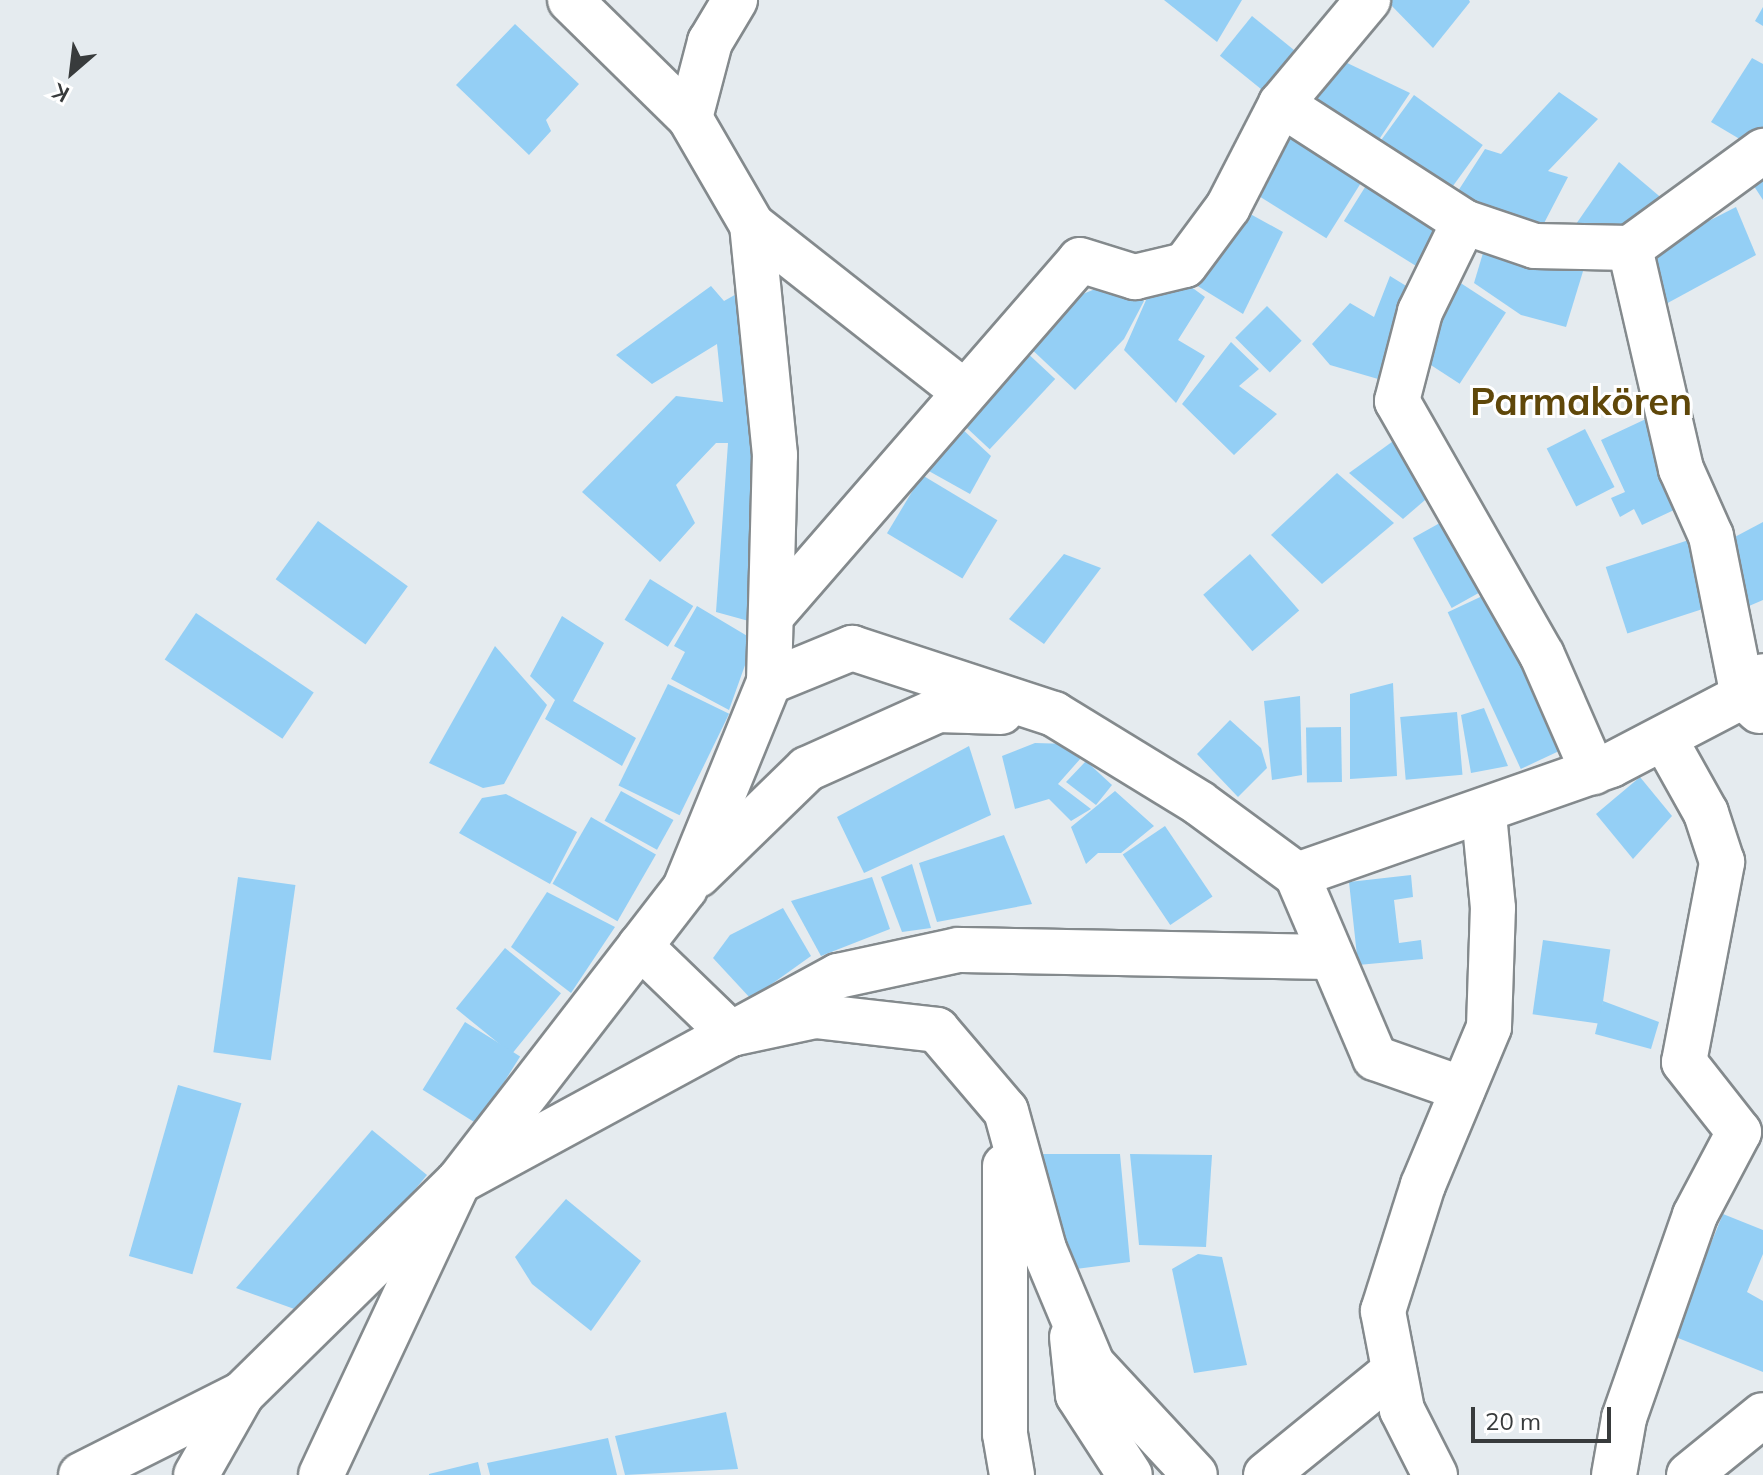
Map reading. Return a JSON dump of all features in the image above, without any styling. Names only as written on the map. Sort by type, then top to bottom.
[{"type":"street","points":[[570,0],[690,118],[752,225],[963,391]]},
{"type":"street","points":[[690,118],[710,42],[735,0]]},
{"type":"street","points":[[771,616],[963,391],[1080,260],[1135,277],[1185,265],[1228,207],[1281,104],[1368,0]]},
{"type":"street","points":[[1281,104],[1464,222],[1535,246],[1630,248],[1763,151]]},
{"type":"street","points":[[1464,222],[1420,312],[1397,401],[1542,655],[1593,772]]},
{"type":"street","points":[[685,888],[769,682],[775,455],[752,225]]},
{"type":"street","points":[[1297,875],[1484,815],[1593,772],[1756,696],[1711,536],[1681,469],[1630,248]]},
{"type":"street","points":[[769,682],[852,648],[1054,714],[1199,803],[1297,875],[1375,1058],[1463,1089]]},
{"type":"street","points":[[196,1475],[242,1394],[458,1182],[685,888],[807,769],[938,710],[1054,714]]},
{"type":"street","points":[[1614,1475],[1624,1418],[1695,1215],[1751,1132],[1684,1062],[1722,862],[1706,813],[1664,738]]},
{"type":"street","points":[[1435,1475],[1402,1410],[1383,1311],[1463,1089],[1489,1027],[1493,908],[1484,815]]},
{"type":"street","points":[[640,946],[731,1034]]},
{"type":"street","points":[[321,1475],[458,1182],[838,976],[958,950],[1331,957]]},
{"type":"street","points":[[731,1034],[815,1016],[937,1030],[1006,1111],[1044,1249],[1092,1364],[1195,1475]]},
{"type":"street","points":[[1006,1111],[1005,1434],[1012,1475]]},
{"type":"street","points":[[1070,1313],[1078,1395],[1130,1475]]},
{"type":"street","points":[[1266,1475],[1394,1371]]},
{"type":"street","points":[[81,1475],[242,1394]]},
{"type":"street","points":[[1689,1475],[1763,1416]]},
{"type":"street","points":[[1741,1475],[1763,1416]]},
{"type":"building","points":[[1164,0],[1242,0],[1217,42]]},
{"type":"building","points":[[1386,0],[1469,0],[1470,2],[1433,48]]},
{"type":"building","points":[[1763,7],[1763,26],[1755,21]]},
{"type":"building","points":[[1252,16],[1297,53],[1265,92],[1220,56]]},
{"type":"building","points":[[515,24],[579,84],[546,120],[551,131],[529,155],[456,85]]},
{"type":"building","points":[[1752,58],[1763,64],[1763,128],[1748,144],[1711,122]]},
{"type":"building","points":[[1343,61],[1410,93],[1370,153],[1311,104]]},
{"type":"building","points":[[1559,92],[1598,119],[1548,171],[1568,177],[1541,229],[1451,202],[1485,149],[1501,154]]},
{"type":"building","points":[[1414,95],[1483,145],[1440,204],[1371,154]]},
{"type":"building","points":[[1289,130],[1364,177],[1326,238],[1251,191]]},
{"type":"building","points":[[1619,162],[1671,206],[1617,235],[1565,240]]},
{"type":"building","points":[[1763,166],[1763,200],[1748,177]]},
{"type":"building","points":[[1372,176],[1447,223],[1419,268],[1344,221]]},
{"type":"building","points":[[1736,207],[1756,255],[1664,305],[1646,253]]},
{"type":"building","points":[[1243,210],[1283,232],[1243,314],[1196,285]]},
{"type":"building","points":[[1486,243],[1584,268],[1566,327],[1521,315],[1474,283]]},
{"type":"building","points":[[1390,276],[1416,292],[1385,381],[1330,365],[1312,344],[1350,303],[1374,317]]},
{"type":"building","points":[[1179,278],[1205,297],[1178,340],[1205,356],[1176,403],[1124,350],[1150,291]]},
{"type":"building","points":[[1459,282],[1506,312],[1460,384],[1413,353]]},
{"type":"building","points":[[711,286],[724,301],[749,287],[764,459],[756,623],[716,612],[728,443],[716,443],[676,485],[695,523],[660,562],[582,492],[676,396],[723,402],[717,344],[652,384],[616,355]]},
{"type":"building","points":[[1100,287],[1126,287],[1144,301],[1124,339],[1075,390],[1027,345],[1078,296]]},
{"type":"building","points":[[1267,306],[1302,341],[1270,372],[1235,338]]},
{"type":"building","points":[[1231,342],[1259,369],[1239,386],[1277,414],[1234,455],[1182,404]]},
{"type":"building","points":[[1023,349],[1055,379],[990,449],[958,419]]},
{"type":"building","points":[[1648,418],[1689,503],[1642,525],[1634,509],[1620,517],[1611,498],[1625,492],[1601,440]]},
{"type":"building","points":[[960,427],[991,456],[970,494],[927,470]]},
{"type":"building","points":[[1585,429],[1615,487],[1576,506],[1547,449]]},
{"type":"building","points":[[1396,439],[1432,494],[1403,519],[1349,473]]},
{"type":"building","points":[[1337,473],[1394,523],[1322,584],[1271,535]]},
{"type":"building","points":[[922,475],[997,520],[962,579],[887,533]]},
{"type":"building","points":[[1447,519],[1486,589],[1452,608],[1413,538]]},
{"type":"building","points":[[318,521],[408,586],[365,644],[276,579]]},
{"type":"building","points":[[1763,522],[1763,600],[1749,606],[1731,539]]},
{"type":"building","points":[[1698,537],[1720,604],[1627,634],[1606,567]]},
{"type":"building","points":[[1064,554],[1101,568],[1044,644],[1009,619]]},
{"type":"building","points":[[1250,554],[1299,611],[1252,651],[1203,595]]},
{"type":"building","points":[[650,579],[693,606],[668,647],[625,620]]},
{"type":"building","points":[[1493,591],[1566,748],[1521,769],[1448,612]]},
{"type":"building","points":[[697,606],[754,640],[729,710],[671,679],[685,652],[674,646]]},
{"type":"building","points":[[196,613],[314,692],[282,739],[165,659]]},
{"type":"building","points":[[562,616],[604,643],[573,701],[636,738],[622,766],[545,719],[555,700],[530,676]]},
{"type":"building","points":[[495,646],[547,705],[504,784],[483,788],[429,763]]},
{"type":"building","points":[[1393,683],[1397,776],[1350,779],[1350,694]]},
{"type":"building","points":[[668,684],[729,714],[680,815],[618,786]]},
{"type":"building","points":[[1300,696],[1302,775],[1272,780],[1264,701]]},
{"type":"building","points":[[1484,708],[1508,766],[1471,773],[1461,715]]},
{"type":"building","points":[[1457,712],[1462,775],[1406,780],[1400,717]]},
{"type":"building","points":[[1230,720],[1261,748],[1267,768],[1238,797],[1197,754]]},
{"type":"building","points":[[1341,727],[1342,782],[1307,783],[1306,728]]},
{"type":"building","points":[[1035,743],[1069,744],[1081,758],[1058,784],[1091,809],[1071,821],[1049,799],[1015,809],[1002,756]]},
{"type":"building","points":[[969,746],[991,815],[864,873],[837,817]]},
{"type":"building","points":[[1086,761],[1112,785],[1096,805],[1066,782]]},
{"type":"building","points":[[1640,777],[1672,816],[1633,859],[1596,814]]},
{"type":"building","points":[[621,791],[673,820],[657,850],[605,821]]},
{"type":"building","points":[[1115,791],[1154,826],[1121,853],[1098,853],[1086,864],[1071,827]]},
{"type":"building","points":[[506,794],[577,832],[550,884],[459,833],[482,798]]},
{"type":"building","points":[[591,817],[656,854],[617,921],[552,884]]},
{"type":"building","points":[[1165,826],[1213,896],[1170,925],[1123,855]]},
{"type":"building","points":[[1004,835],[1032,904],[937,922],[919,863]]},
{"type":"building","points":[[912,864],[931,928],[902,932],[881,877]]},
{"type":"building","points":[[1411,875],[1413,897],[1394,900],[1399,943],[1421,940],[1423,959],[1358,965],[1349,882]]},
{"type":"building","points":[[238,877],[295,885],[271,1060],[213,1052]]},
{"type":"building","points":[[872,877],[890,929],[821,956],[791,901]]},
{"type":"building","points":[[547,892],[615,927],[571,993],[511,947]]},
{"type":"building","points":[[783,908],[811,956],[751,999],[713,958],[730,935]]},
{"type":"building","points":[[1543,940],[1610,949],[1600,1024],[1533,1014]]},
{"type":"building","points":[[505,948],[561,993],[512,1054],[456,1009]]},
{"type":"building","points":[[1603,1001],[1659,1022],[1651,1049],[1595,1034]]},
{"type":"building","points":[[465,1022],[520,1056],[478,1124],[423,1090]]},
{"type":"building","points":[[178,1085],[241,1103],[192,1274],[129,1256]]},
{"type":"building","points":[[372,1130],[427,1175],[311,1315],[236,1288]]},
{"type":"building","points":[[1043,1154],[1120,1154],[1130,1262],[1068,1270]]},
{"type":"building","points":[[1130,1154],[1212,1155],[1206,1247],[1139,1245]]},
{"type":"building","points":[[566,1199],[641,1261],[591,1331],[532,1284],[515,1257]]},
{"type":"building","points":[[1723,1214],[1763,1230],[1763,1254],[1747,1292],[1763,1301],[1763,1372],[1673,1336]]},
{"type":"building","points":[[1198,1254],[1222,1257],[1247,1365],[1194,1373],[1172,1269]]},
{"type":"building","points":[[726,1412],[738,1469],[625,1475],[615,1436]]},
{"type":"building","points":[[608,1438],[617,1475],[490,1475],[487,1463]]},
{"type":"building","points":[[478,1462],[481,1475],[429,1475],[429,1474]]},
{"type":"district","name":"Parmakören","points":[[1581,402]]}]
